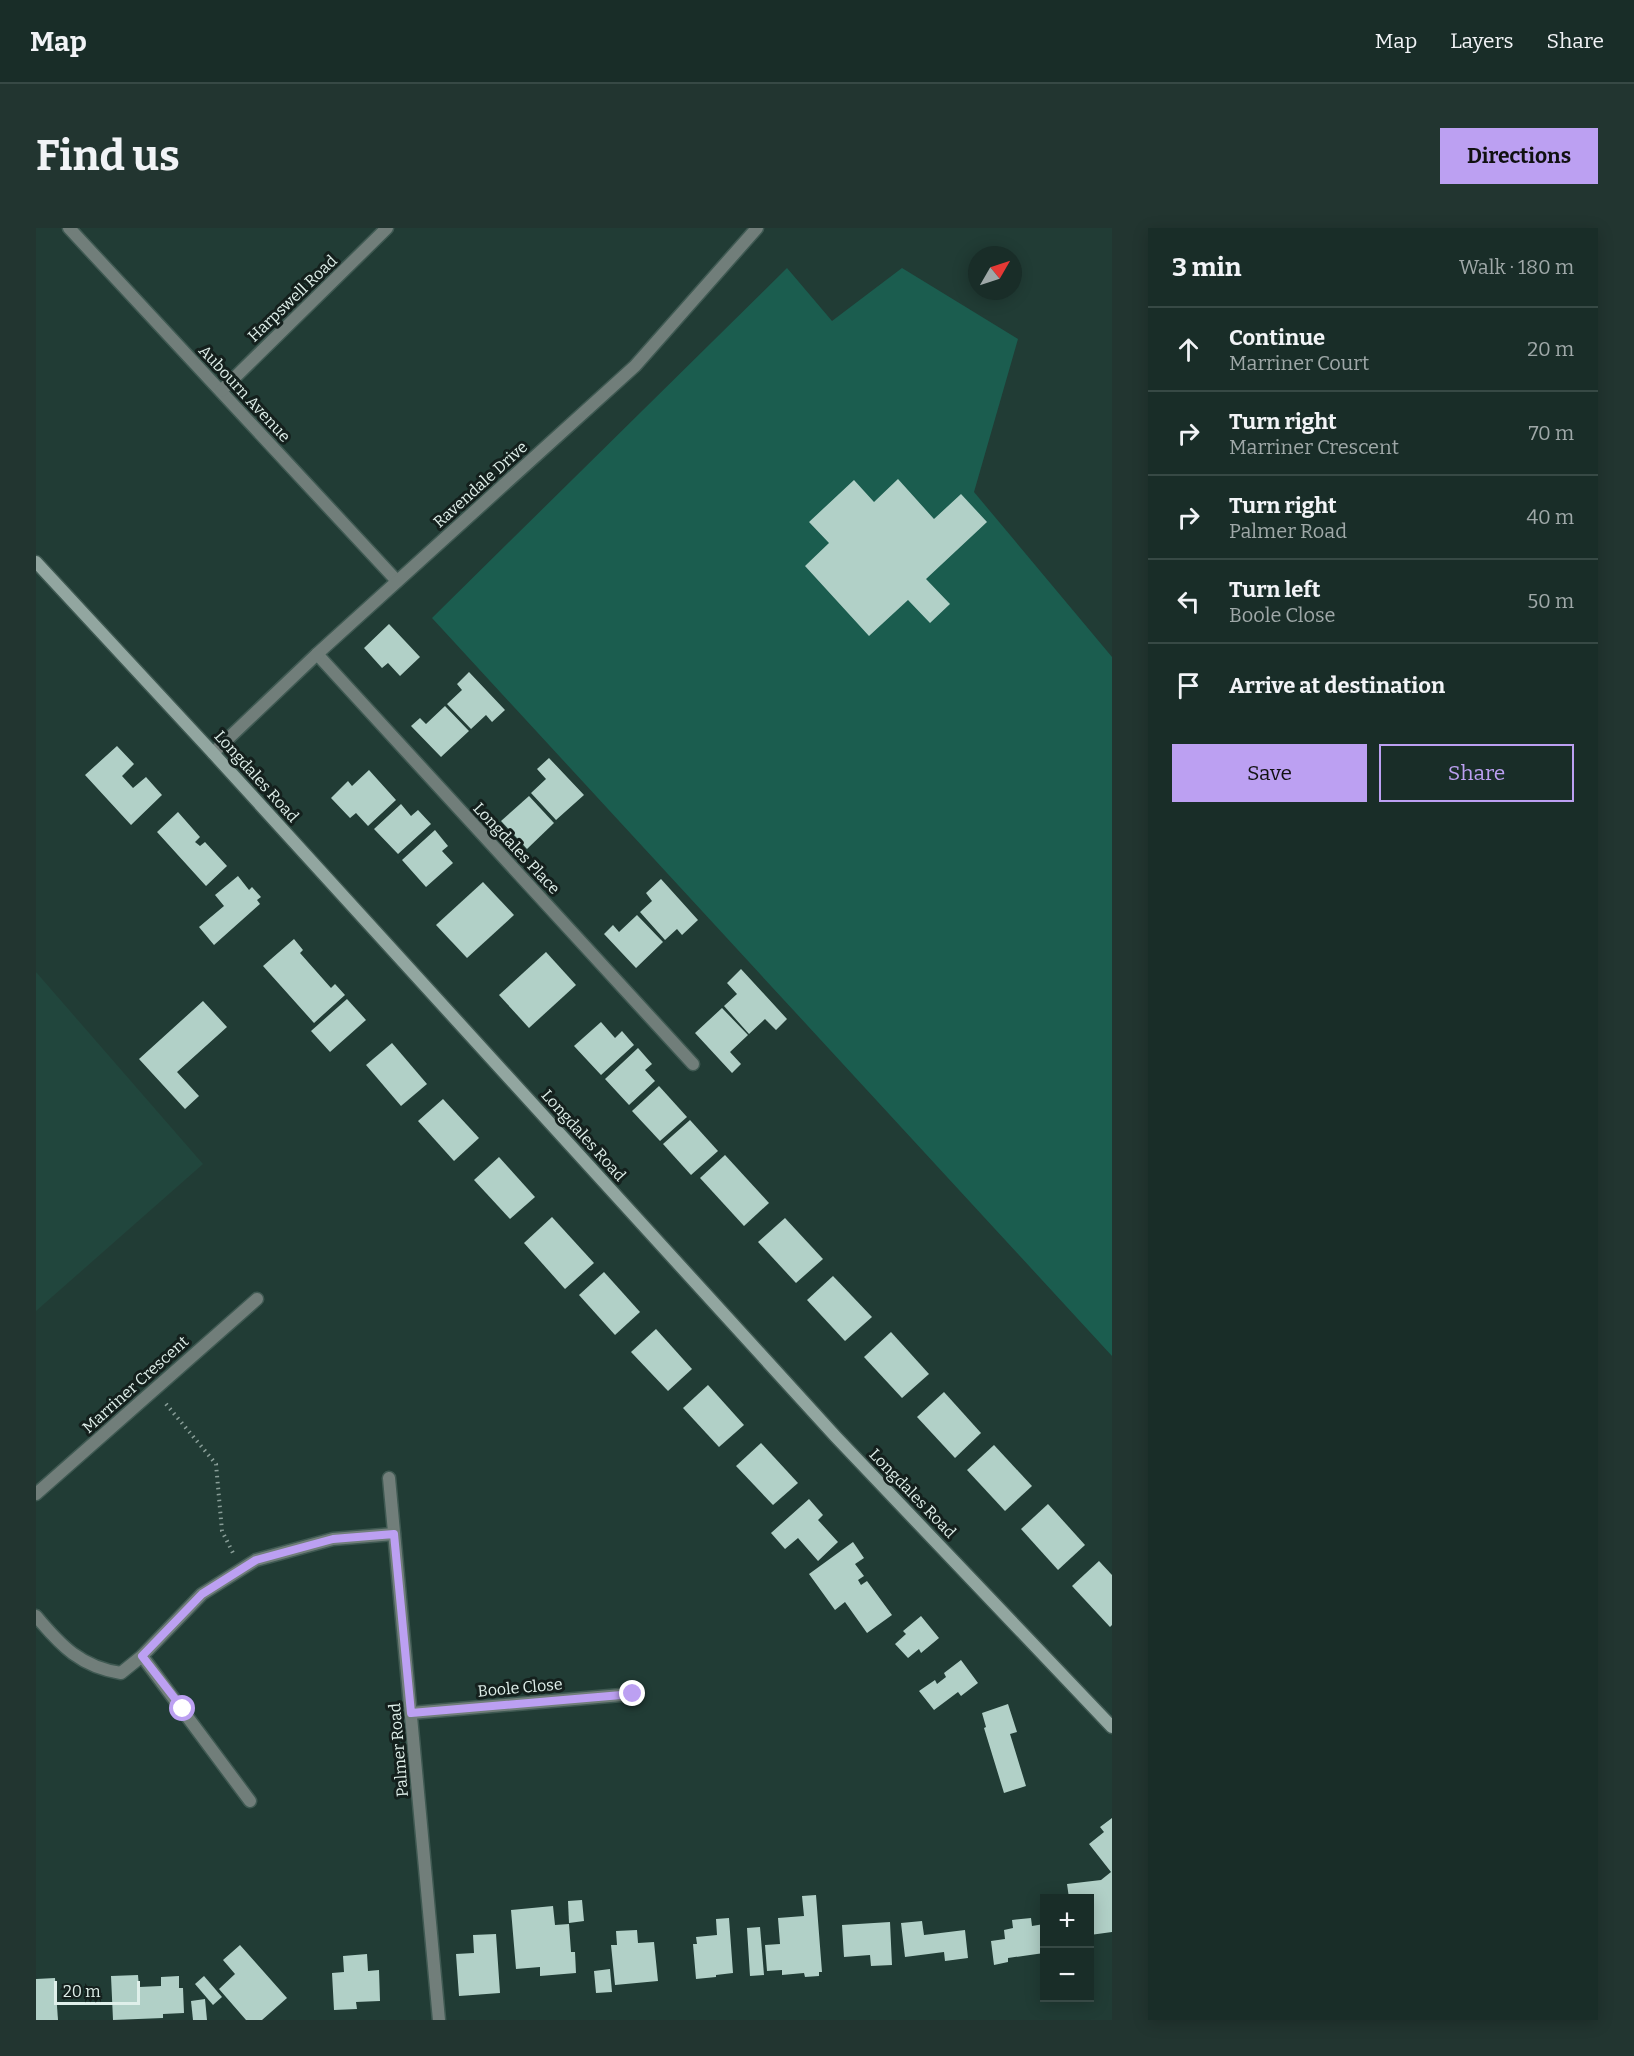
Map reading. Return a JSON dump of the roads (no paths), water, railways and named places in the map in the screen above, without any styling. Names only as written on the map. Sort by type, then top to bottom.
[{"type":"main road","name":"Longdales Road","points":[[36,562],[836,1437],[1112,1727]]},
{"type":"street","name":"Aubourn Avenue","points":[[69,228],[398,581]]},
{"type":"street","name":"Harpswell Road","points":[[221,391],[387,228]]},
{"type":"street","name":"Ravendale Drive","points":[[213,753],[318,654],[635,366],[757,228]]},
{"type":"street","name":"Longdales Place","points":[[318,654],[693,1064]]},
{"type":"street","name":"Marriner Crescent","points":[[36,1494],[256,1299]]},
{"type":"street","name":"Palmer Road","points":[[389,1478],[439,2020]]},
{"type":"street","points":[[36,1616],[76,1658],[102,1670],[121,1673],[142,1656],[202,1594],[256,1560],[333,1539],[394,1534]]},
{"type":"street","points":[[142,1656],[250,1801]]},
{"type":"street","name":"Boole Close","points":[[411,1713],[633,1694]]}]
